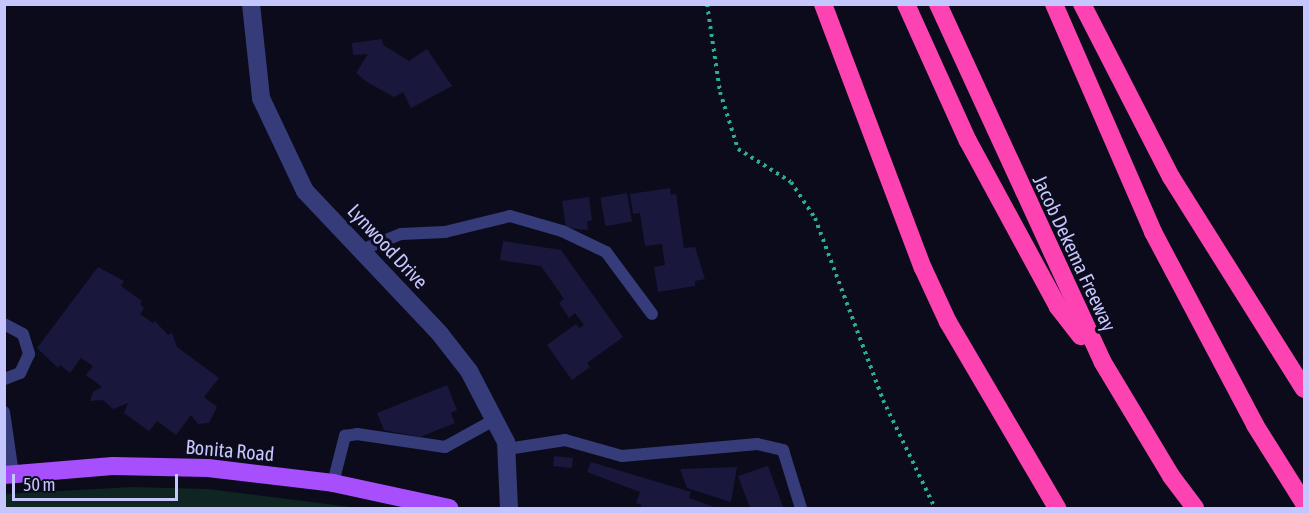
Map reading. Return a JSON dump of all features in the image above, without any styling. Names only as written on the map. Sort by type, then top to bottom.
[{"type":"highway","points":[[823,4],[923,268],[948,322],[1058,508]]},
{"type":"highway","points":[[906,4],[968,141],[1058,307],[1102,362]]},
{"type":"highway","name":"Jacob Dekema Freeway","points":[[938,4],[1102,362],[1171,476],[1195,508]]},
{"type":"highway","points":[[1054,4],[1153,232],[1255,424],[1305,503]]},
{"type":"highway","points":[[1082,4],[1171,177],[1305,388]]},
{"type":"main road","name":"Bonita Road","points":[[9,474],[113,466],[208,468],[333,483],[449,508]]},
{"type":"street","name":"Lynwood Drive","points":[[251,4],[261,98],[305,191],[440,334],[469,371],[496,419],[507,449],[509,508]]},
{"type":"lane","points":[[361,250],[401,234],[445,232],[510,216],[562,231],[606,252],[652,314]]},
{"type":"lane","points":[[4,324],[23,334],[29,354],[20,373],[4,379]]},
{"type":"lane","points":[[4,412],[9,474]]},
{"type":"lane","points":[[333,483],[345,436],[357,434],[445,447],[496,419]]},
{"type":"lane","points":[[507,449],[565,440],[622,456],[757,444],[783,450],[801,508]]},
{"type":"path","points":[[708,4],[720,92],[738,150],[791,182],[815,218],[883,400],[935,508]]},
{"type":"green space","points":[[132,487],[208,489],[358,508],[5,508],[5,494]]},
{"type":"building","points":[[382,39],[383,45],[409,61],[427,49],[452,86],[411,108],[403,92],[394,97],[367,82],[356,73],[368,54],[353,55],[352,43]]},
{"type":"building","points":[[670,188],[671,195],[676,194],[684,248],[695,247],[705,279],[695,281],[695,286],[658,292],[654,267],[665,265],[662,244],[645,246],[640,213],[633,214],[630,194]]},
{"type":"building","points":[[627,193],[632,222],[605,226],[600,198]]},
{"type":"building","points":[[589,197],[592,220],[587,222],[588,230],[566,228],[562,201]]},
{"type":"building","points":[[503,241],[561,250],[623,337],[587,363],[590,367],[572,380],[547,345],[576,324],[579,328],[584,325],[575,313],[569,318],[559,303],[564,299],[541,266],[500,260]]},
{"type":"building","points":[[98,267],[124,281],[121,286],[142,301],[140,304],[144,308],[140,314],[153,323],[155,321],[168,335],[172,333],[177,347],[219,378],[204,397],[217,407],[209,423],[198,424],[191,415],[176,435],[157,421],[149,431],[124,413],[128,403],[113,409],[103,400],[90,401],[93,392],[102,387],[86,375],[93,366],[81,358],[70,373],[60,365],[58,368],[37,348]]},
{"type":"building","points":[[447,385],[457,410],[451,413],[455,423],[420,437],[384,430],[377,413]]},
{"type":"building","points":[[554,456],[573,458],[572,468],[553,466]]},
{"type":"building","points":[[591,462],[691,492],[689,498],[717,508],[640,508],[642,505],[636,503],[640,492],[587,472]]},
{"type":"building","points":[[768,466],[783,507],[750,508],[738,476]]},
{"type":"building","points":[[737,467],[731,502],[687,488],[680,469]]}]
